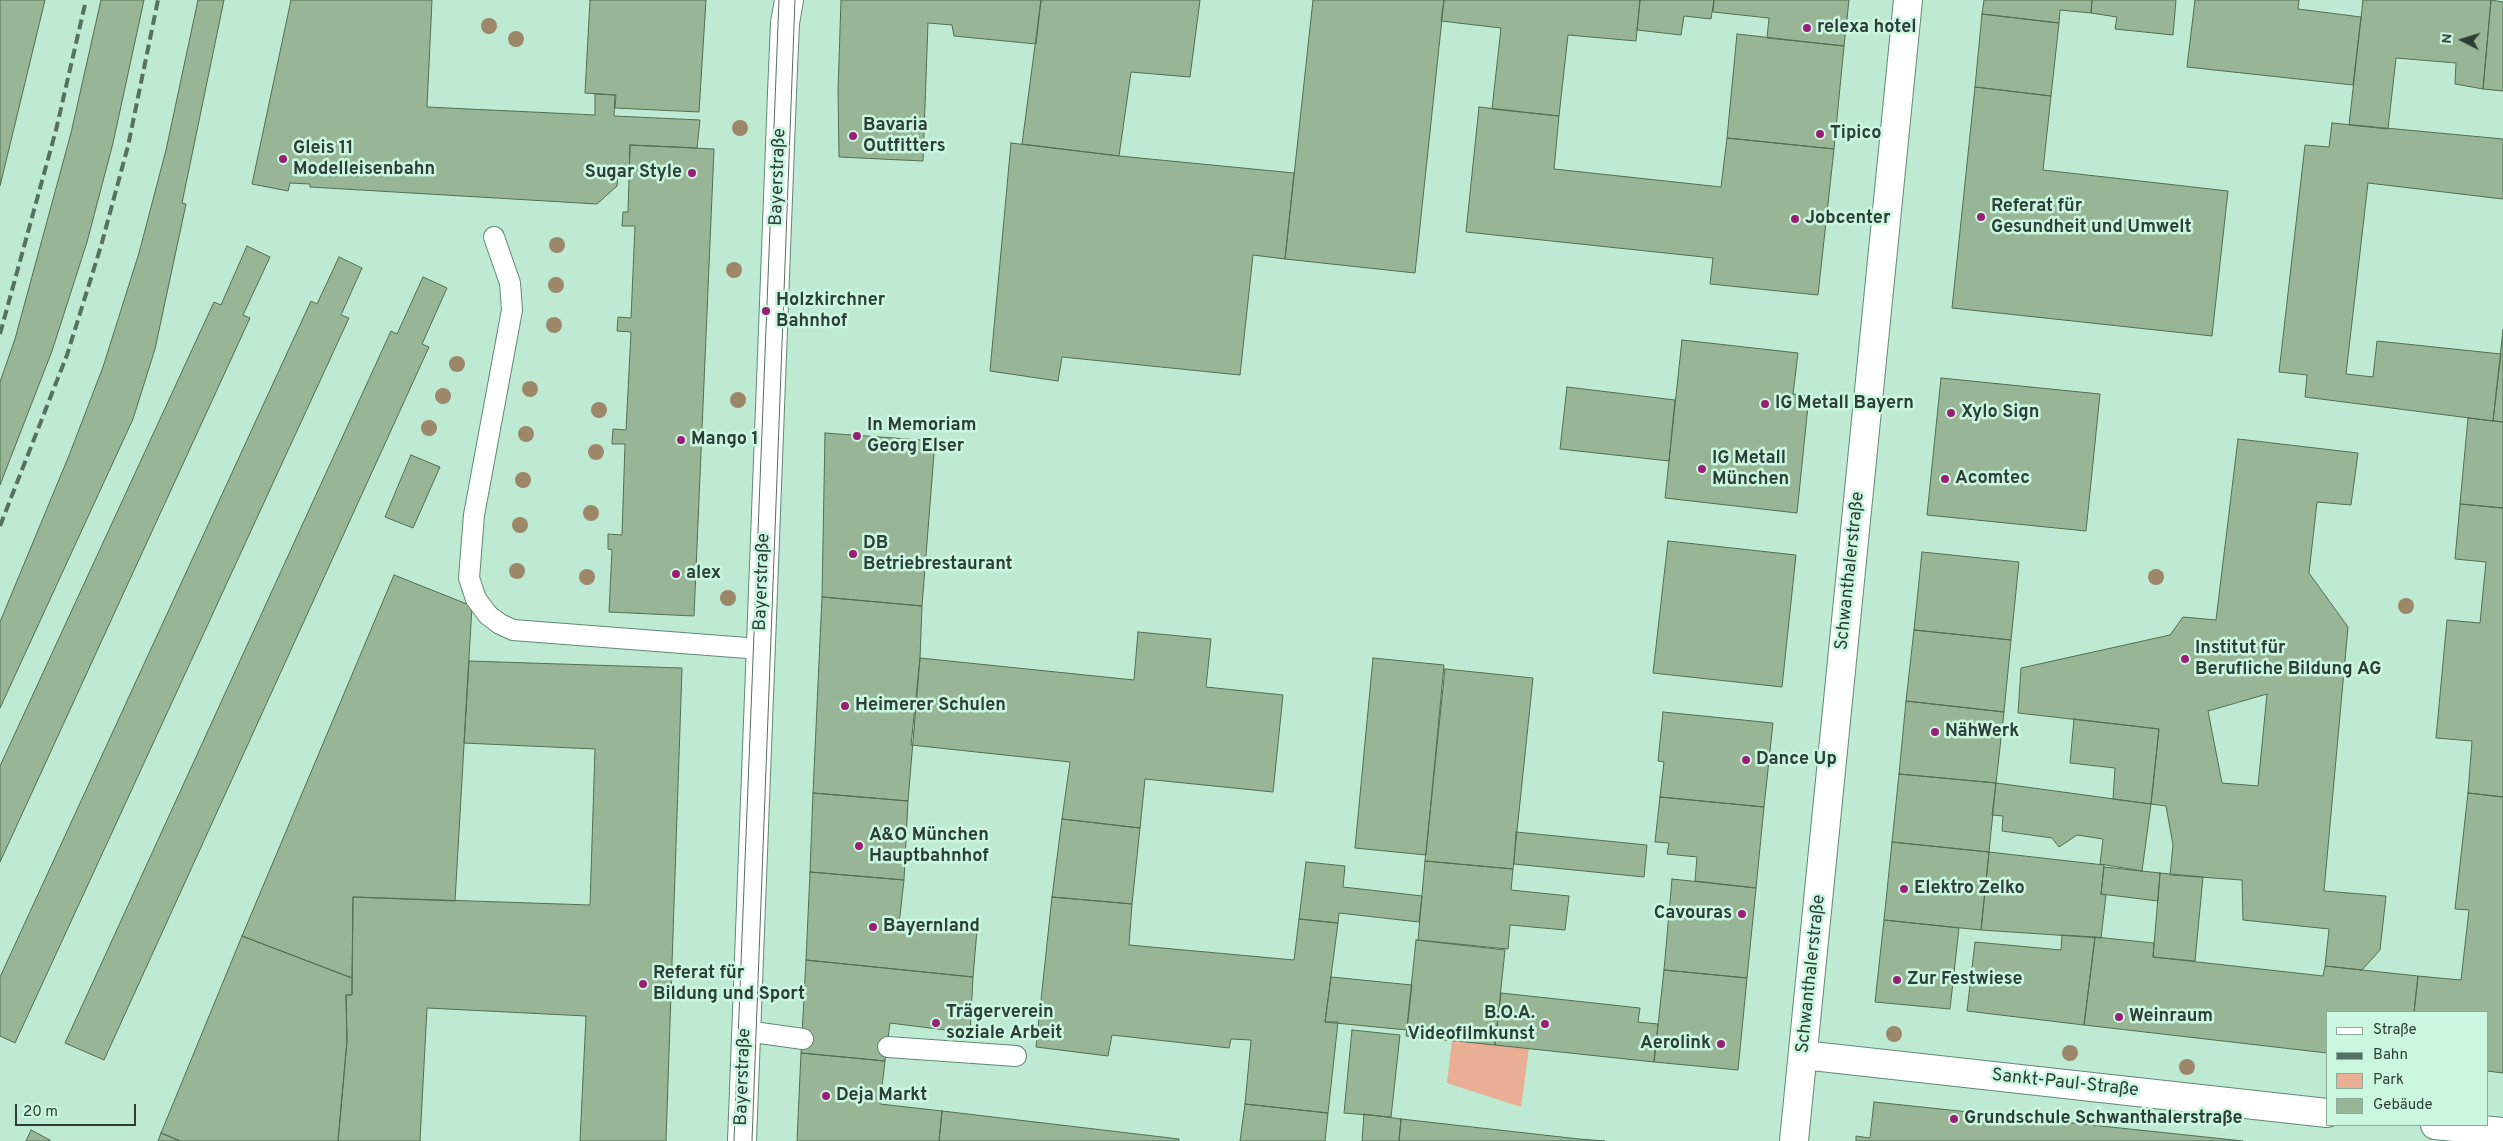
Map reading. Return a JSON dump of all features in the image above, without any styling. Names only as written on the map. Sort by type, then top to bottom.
[{"type":"street","name":"Schwanthalerstraße","points":[[1794,1141],[1908,0]]},
{"type":"street","name":"Bayerstraße","points":[[742,1141],[785,8]]},
{"type":"street","name":"Sankt-Paul-Straße","points":[[1803,1055],[2326,1113]]},
{"type":"street","points":[[2445,1126],[2503,1132]]},
{"type":"lane","points":[[494,238],[510,283],[512,310],[473,523],[469,578],[476,599],[488,615],[500,624],[513,630],[760,650]]},
{"type":"lane","points":[[746,1032],[803,1039]]},
{"type":"lane","points":[[888,1047],[1016,1056]]},
{"type":"green space","points":[[1452,1040],[1529,1048],[1521,1107],[1447,1083]]},
{"type":"building","points":[[0,0],[45,0],[0,186]]},
{"type":"building","points":[[101,0],[144,0],[113,143],[87,242],[52,351],[0,485],[0,382],[15,339],[71,133]]},
{"type":"building","points":[[198,0],[224,0],[182,203],[186,204],[155,349],[133,419],[0,708],[0,622],[70,453],[103,367],[139,253],[166,150]]},
{"type":"building","points":[[291,0],[432,0],[427,107],[595,115],[595,94],[615,95],[614,116],[700,120],[697,148],[630,145],[629,177],[618,176],[617,186],[597,204],[310,187],[310,184],[290,183],[288,191],[252,184]]},
{"type":"building","points":[[590,0],[706,0],[699,112],[615,108],[616,95],[585,93]]},
{"type":"building","points":[[841,0],[1041,0],[1036,44],[954,36],[952,25],[928,23],[923,161],[839,157],[838,91]]},
{"type":"building","points":[[1041,0],[1200,0],[1190,77],[1131,72],[1119,156],[1022,144]]},
{"type":"building","points":[[1313,0],[1444,0],[1415,273],[1285,259]]},
{"type":"building","points":[[1444,0],[1640,0],[1636,41],[1568,35],[1559,116],[1492,109],[1501,28],[1441,21]]},
{"type":"building","points":[[1640,0],[1714,0],[1711,19],[1684,16],[1681,35],[1637,30]]},
{"type":"building","name":"relexa hotel","points":[[1714,0],[1849,0],[1844,46],[1767,38],[1769,18],[1713,12]]},
{"type":"building","points":[[1984,0],[2092,0],[2091,13],[2060,10],[2059,23],[1982,14]]},
{"type":"building","points":[[2092,0],[2176,0],[2173,35],[2115,29],[2117,17],[2091,13]]},
{"type":"building","points":[[2195,0],[2299,0],[2298,9],[2361,17],[2353,85],[2187,67]]},
{"type":"building","points":[[2363,0],[2491,0],[2483,89],[2455,84],[2456,63],[2396,58],[2388,129],[2349,125]]},
{"type":"building","points":[[2491,0],[2503,2],[2503,91],[2483,89]]},
{"type":"building","points":[[1982,14],[2059,23],[2051,96],[1975,87]]},
{"type":"building","points":[[1737,34],[1844,46],[1834,149],[1727,138]]},
{"type":"building","points":[[1975,87],[2051,96],[2043,170],[2228,191],[2212,336],[1952,308]]},
{"type":"building","points":[[1479,107],[1559,116],[1554,169],[1721,187],[1727,138],[1834,149],[1818,295],[1710,284],[1713,258],[1466,232]]},
{"type":"building","points":[[2332,123],[2503,139],[2503,199],[2368,183],[2346,374],[2373,377],[2377,341],[2501,354],[2493,421],[2305,397],[2307,375],[2279,372],[2305,145],[2329,147]]},
{"type":"building","points":[[1011,143],[1119,156],[1294,173],[1285,259],[1253,255],[1240,375],[1062,357],[1058,381],[990,371]]},
{"type":"building","points":[[630,145],[714,149],[694,616],[609,612],[612,550],[608,549],[608,534],[622,535],[625,444],[612,444],[613,429],[626,430],[631,332],[617,331],[618,317],[631,318],[635,226],[622,226],[623,212],[628,212]]},
{"type":"building","points":[[247,246],[270,257],[243,315],[250,318],[0,862],[0,766],[214,302],[221,305]]},
{"type":"building","points":[[339,257],[362,268],[341,315],[349,318],[15,1043],[0,1036],[0,977],[311,301],[317,304]]},
{"type":"building","points":[[423,277],[447,288],[422,344],[429,347],[104,1060],[65,1043],[391,331],[397,334]]},
{"type":"building","points":[[2503,330],[2503,422],[2493,421]]},
{"type":"building","points":[[1682,340],[1798,353],[1793,394],[1809,396],[1797,513],[1665,498]]},
{"type":"building","points":[[1941,378],[2100,394],[2086,531],[1927,515]]},
{"type":"building","points":[[1567,387],[1675,400],[1669,461],[1560,449]]},
{"type":"building","points":[[2468,418],[2503,422],[2503,508],[2460,504]]},
{"type":"building","points":[[825,433],[935,441],[922,606],[822,597]]},
{"type":"building","points":[[2238,439],[2358,453],[2351,505],[2317,502],[2309,573],[2348,627],[2324,891],[2386,896],[2380,950],[2362,970],[2325,966],[2329,929],[2243,920],[2242,880],[2170,875],[2173,845],[2166,806],[2151,804],[2159,729],[2018,713],[2021,668],[2170,635],[2183,617],[2216,620]],"holes":[[[2267,694],[2258,786],[2222,783],[2208,711]]]},
{"type":"building","points":[[411,455],[440,467],[413,528],[385,517]]},
{"type":"building","points":[[2460,504],[2503,508],[2503,797],[2468,793],[2472,741],[2436,738],[2447,620],[2480,623],[2486,562],[2455,559]]},
{"type":"building","points":[[1668,541],[1796,555],[1782,687],[1653,673]]},
{"type":"building","points":[[1922,552],[2019,562],[2011,640],[1914,630]]},
{"type":"building","points":[[394,575],[472,606],[455,901],[353,897],[352,978],[242,936]]},
{"type":"building","points":[[822,597],[922,606],[920,658],[908,801],[813,793]]},
{"type":"building","points":[[1914,630],[2011,640],[2004,712],[1906,701]]},
{"type":"building","points":[[1138,632],[1211,639],[1206,687],[1283,695],[1273,792],[1145,779],[1140,828],[1062,819],[1070,762],[911,745],[920,658],[1134,680]]},
{"type":"building","points":[[1373,658],[1444,665],[1426,855],[1355,848]]},
{"type":"building","points":[[469,661],[682,668],[666,1141],[580,1141],[586,1016],[427,1008],[420,1141],[338,1141],[347,1041],[346,995],[352,995],[353,897],[590,905],[595,749],[464,743]]},
{"type":"building","points":[[1445,669],[1533,678],[1513,869],[1425,861]]},
{"type":"building","points":[[1906,701],[2004,712],[1996,783],[1899,774]]},
{"type":"building","points":[[1663,712],[1773,723],[1764,807],[1660,797],[1664,762],[1658,761]]},
{"type":"building","points":[[2074,719],[2159,729],[2151,804],[2113,799],[2115,768],[2070,763]]},
{"type":"building","points":[[1899,774],[1996,783],[1989,852],[1892,842]]},
{"type":"building","points":[[1996,783],[2151,804],[2142,871],[2100,864],[2103,839],[2077,835],[2059,847],[2052,838],[2002,831],[2003,816],[1992,815]]},
{"type":"building","name":"A&O München Hauptbahnhof","points":[[813,793],[908,801],[904,880],[810,872]]},
{"type":"building","points":[[2468,793],[2503,797],[2503,1073],[2488,1071],[2488,1011],[2414,1011],[2418,976],[2461,980],[2469,910],[2455,909]]},
{"type":"building","points":[[1660,797],[1764,807],[1756,888],[1695,881],[1697,857],[1667,854],[1669,843],[1655,842]]},
{"type":"building","points":[[1062,819],[1140,828],[1132,904],[1052,897]]},
{"type":"building","points":[[1516,832],[1647,845],[1644,877],[1514,864]]},
{"type":"building","points":[[1892,842],[1989,852],[1981,930],[1884,920]]},
{"type":"building","points":[[1989,852],[2104,865],[2101,894],[2106,895],[2101,938],[1981,930]]},
{"type":"building","points":[[1425,861],[1513,869],[1511,890],[1569,896],[1565,930],[1510,925],[1508,949],[1418,940]]},
{"type":"building","points":[[1306,862],[1345,866],[1343,887],[1422,896],[1419,922],[1339,913],[1338,923],[1299,919]]},
{"type":"building","points":[[2104,867],[2160,873],[2158,901],[2101,894]]},
{"type":"building","name":"Bayernland","points":[[810,872],[904,880],[899,924],[977,930],[973,977],[806,960]]},
{"type":"building","points":[[2160,873],[2203,877],[2195,961],[2153,957]]},
{"type":"building","points":[[1672,879],[1756,888],[1747,978],[1664,970]]},
{"type":"building","points":[[1052,897],[1132,904],[1129,945],[1294,960],[1299,919],[1338,923],[1325,1022],[1338,1022],[1328,1113],[1245,1104],[1251,1040],[1231,1039],[1229,1048],[1112,1035],[1108,1056],[1036,1047]]},
{"type":"building","points":[[1884,920],[1959,928],[1950,1009],[1875,1002]]},
{"type":"building","points":[[2062,935],[2095,937],[2084,1025],[1967,1011],[1975,942],[2061,950]]},
{"type":"building","points":[[242,936],[352,978],[352,995],[346,995],[347,1041],[338,1141],[180,1141],[161,1133]]},
{"type":"building","points":[[2095,937],[2154,943],[2153,957],[2323,976],[2325,966],[2418,976],[2414,1011],[2326,1011],[2326,1053],[2084,1025]]},
{"type":"building","points":[[1416,940],[1505,950],[1495,1045],[1406,1036]]},
{"type":"building","points":[[806,960],[973,977],[970,1033],[890,1023],[885,1061],[801,1053]]},
{"type":"building","points":[[1664,970],[1747,978],[1738,1070],[1654,1062]]},
{"type":"building","points":[[1331,977],[1412,985],[1407,1030],[1325,1022]]},
{"type":"building","points":[[1501,993],[1640,1008],[1638,1022],[1658,1024],[1654,1062],[1495,1045]]},
{"type":"building","points":[[1352,1030],[1400,1035],[1391,1117],[1344,1113]]},
{"type":"building","points":[[801,1053],[885,1061],[880,1104],[942,1111],[939,1141],[797,1141]]},
{"type":"building","name":"Grundschule Schwanthalerstraße","points":[[1874,1102],[2243,1141],[1856,1141],[1856,1136],[1870,1138]]},
{"type":"building","points":[[1245,1104],[1328,1113],[1325,1141],[1240,1141]]},
{"type":"building","points":[[942,1111],[1179,1139],[1179,1141],[939,1141]]},
{"type":"building","points":[[1364,1114],[1401,1119],[1399,1141],[1362,1141]]},
{"type":"building","points":[[1401,1119],[1579,1139],[1605,1141],[1399,1141]]},
{"type":"building","points":[[31,1130],[50,1140],[50,1141],[26,1141]]},
{"type":"building","points":[[161,1133],[180,1141],[158,1141]]},
{"type":"tram line","points":[[734,1141],[779,0]]},
{"type":"tram line","points":[[752,1141],[795,0]]},
{"type":"railway","points":[[0,334],[56,130],[86,0]]},
{"type":"railway","points":[[0,526],[67,355],[101,246],[128,146],[158,0]]},
{"type":"place","name":"relexa hotel","points":[[1807,28]]},
{"type":"place","name":"Tipico","points":[[1820,134]]},
{"type":"place","name":"Bavaria Outfitters","points":[[853,136]]},
{"type":"place","name":"Gleis 11 Modelleisenbahn","points":[[283,159]]},
{"type":"place","name":"Sugar Style","points":[[692,173]]},
{"type":"place","name":"Referat für Gesundheit und Umwelt","points":[[1981,217]]},
{"type":"place","name":"Jobcenter","points":[[1795,219]]},
{"type":"place","name":"Holzkirchner Bahnhof","points":[[766,311]]},
{"type":"place","name":"IG Metall Bayern","points":[[1765,404]]},
{"type":"place","name":"Xylo Sign","points":[[1951,413]]},
{"type":"place","name":"In Memoriam Georg Elser","points":[[857,436]]},
{"type":"place","name":"Mango 1","points":[[681,440]]},
{"type":"place","name":"IG Metall München","points":[[1702,469]]},
{"type":"place","name":"Acomtec","points":[[1945,479]]},
{"type":"place","name":"DB Betriebrestaurant","points":[[853,554]]},
{"type":"place","name":"alex","points":[[676,574]]},
{"type":"place","name":"Institut für Berufliche Bildung AG","points":[[2185,659]]},
{"type":"place","name":"Heimerer Schulen","points":[[845,706]]},
{"type":"place","name":"NähWerk","points":[[1935,732]]},
{"type":"place","name":"Dance Up","points":[[1746,760]]},
{"type":"place","name":"A&O München Hauptbahnhof","points":[[859,846]]},
{"type":"place","name":"Elektro Zelko","points":[[1904,889]]},
{"type":"place","name":"Cavouras","points":[[1742,914]]},
{"type":"place","name":"Bayernland","points":[[873,927]]},
{"type":"place","name":"Zur Festwiese","points":[[1897,980]]},
{"type":"place","name":"Referat für Bildung und Sport","points":[[643,984]]},
{"type":"place","name":"Weinraum","points":[[2119,1017]]},
{"type":"place","name":"Trägerverein soziale Arbeit","points":[[936,1023]]},
{"type":"place","name":"B.O.A. Videofilmkunst","points":[[1545,1024]]},
{"type":"place","name":"Aerolink","points":[[1721,1044]]},
{"type":"place","name":"Deja Markt","points":[[826,1096]]},
{"type":"place","name":"Grundschule Schwanthalerstraße","points":[[1954,1119]]}]
